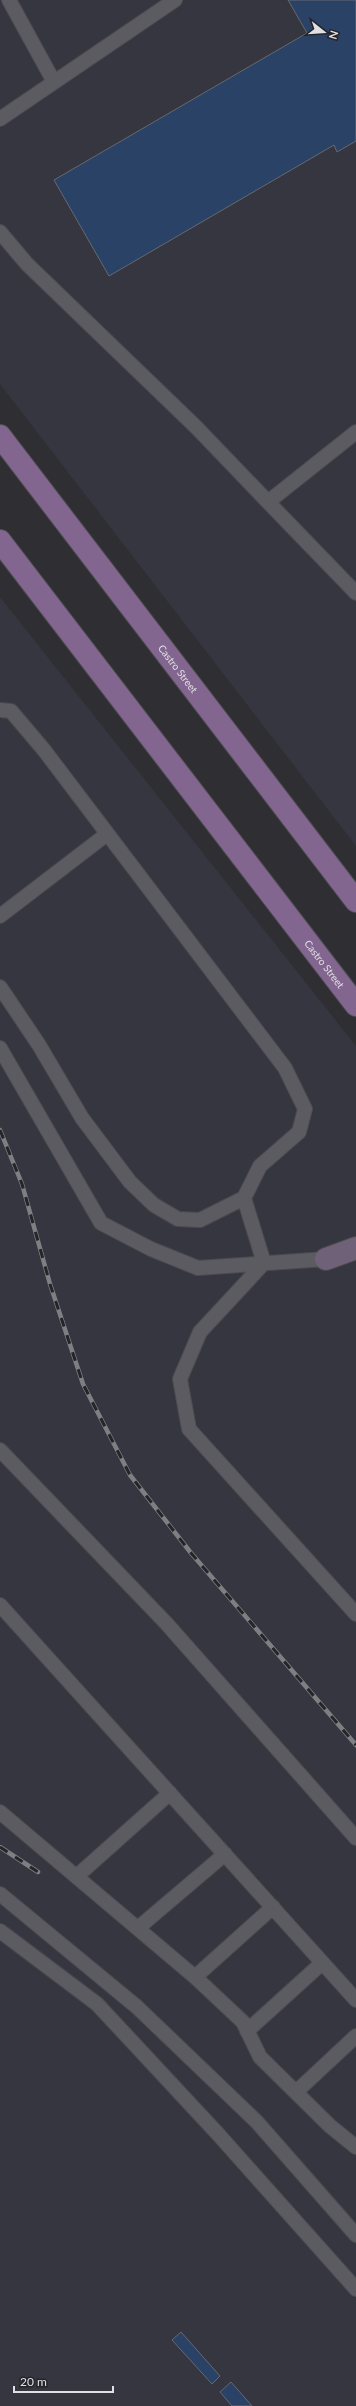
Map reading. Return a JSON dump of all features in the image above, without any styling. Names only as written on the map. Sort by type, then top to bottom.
[{"type":"main road","name":"Castro Street","points":[[0,436],[356,901]]},
{"type":"main road","name":"Castro Street","points":[[0,541],[356,1006]]},
{"type":"street","points":[[326,1259],[356,1248]]},
{"type":"lane","points":[[9,0],[54,82]]},
{"type":"lane","points":[[0,119],[175,0]]},
{"type":"lane","points":[[0,232],[26,264],[196,427],[356,593]]},
{"type":"lane","points":[[268,502],[356,432]]},
{"type":"lane","points":[[0,710],[11,711],[107,834],[285,1068],[305,1108],[299,1132],[260,1166],[244,1198],[200,1220],[178,1219],[154,1205],[130,1182],[82,1118],[39,1045],[0,987]]},
{"type":"lane","points":[[0,916],[107,834]]},
{"type":"lane","points":[[0,1048],[101,1223],[151,1248],[198,1268],[326,1259]]},
{"type":"lane","points":[[244,1198],[264,1263]]},
{"type":"lane","points":[[264,1263],[200,1332],[180,1380],[189,1430],[356,1614]]},
{"type":"lane","points":[[0,1450],[166,1623],[356,1838]]},
{"type":"lane","points":[[0,1605],[356,2000]]},
{"type":"lane","points":[[78,1876],[170,1793]]},
{"type":"lane","points":[[0,1812],[78,1876],[195,1977],[243,2022],[260,2057],[296,2092],[354,2143]]},
{"type":"lane","points":[[138,1928],[225,1854]]},
{"type":"lane","points":[[0,1894],[137,2007],[257,2122],[356,2235]]},
{"type":"lane","points":[[195,1977],[273,1907]]},
{"type":"lane","points":[[0,1931],[97,2004],[218,2134],[356,2289]]},
{"type":"lane","points":[[247,2031],[322,1963]]},
{"type":"lane","points":[[296,2092],[356,2036]]},
{"type":"shaded area","points":[[0,0],[356,0],[356,846],[0,384]]},
{"type":"shaded area","points":[[0,597],[356,1046],[356,2406],[0,2406]]},
{"type":"building","points":[[288,0],[356,0],[356,141],[337,152],[334,145],[109,276],[54,180],[307,33]]},
{"type":"building","points":[[181,2332],[220,2376],[212,2384],[172,2340]]},
{"type":"building","points":[[231,2382],[252,2406],[232,2406],[220,2392]]},
{"type":"railway","points":[[0,1130],[22,1184],[50,1284],[83,1384],[130,1475],[191,1553],[356,1745]]},
{"type":"railway","points":[[0,1847],[38,1872]]}]
